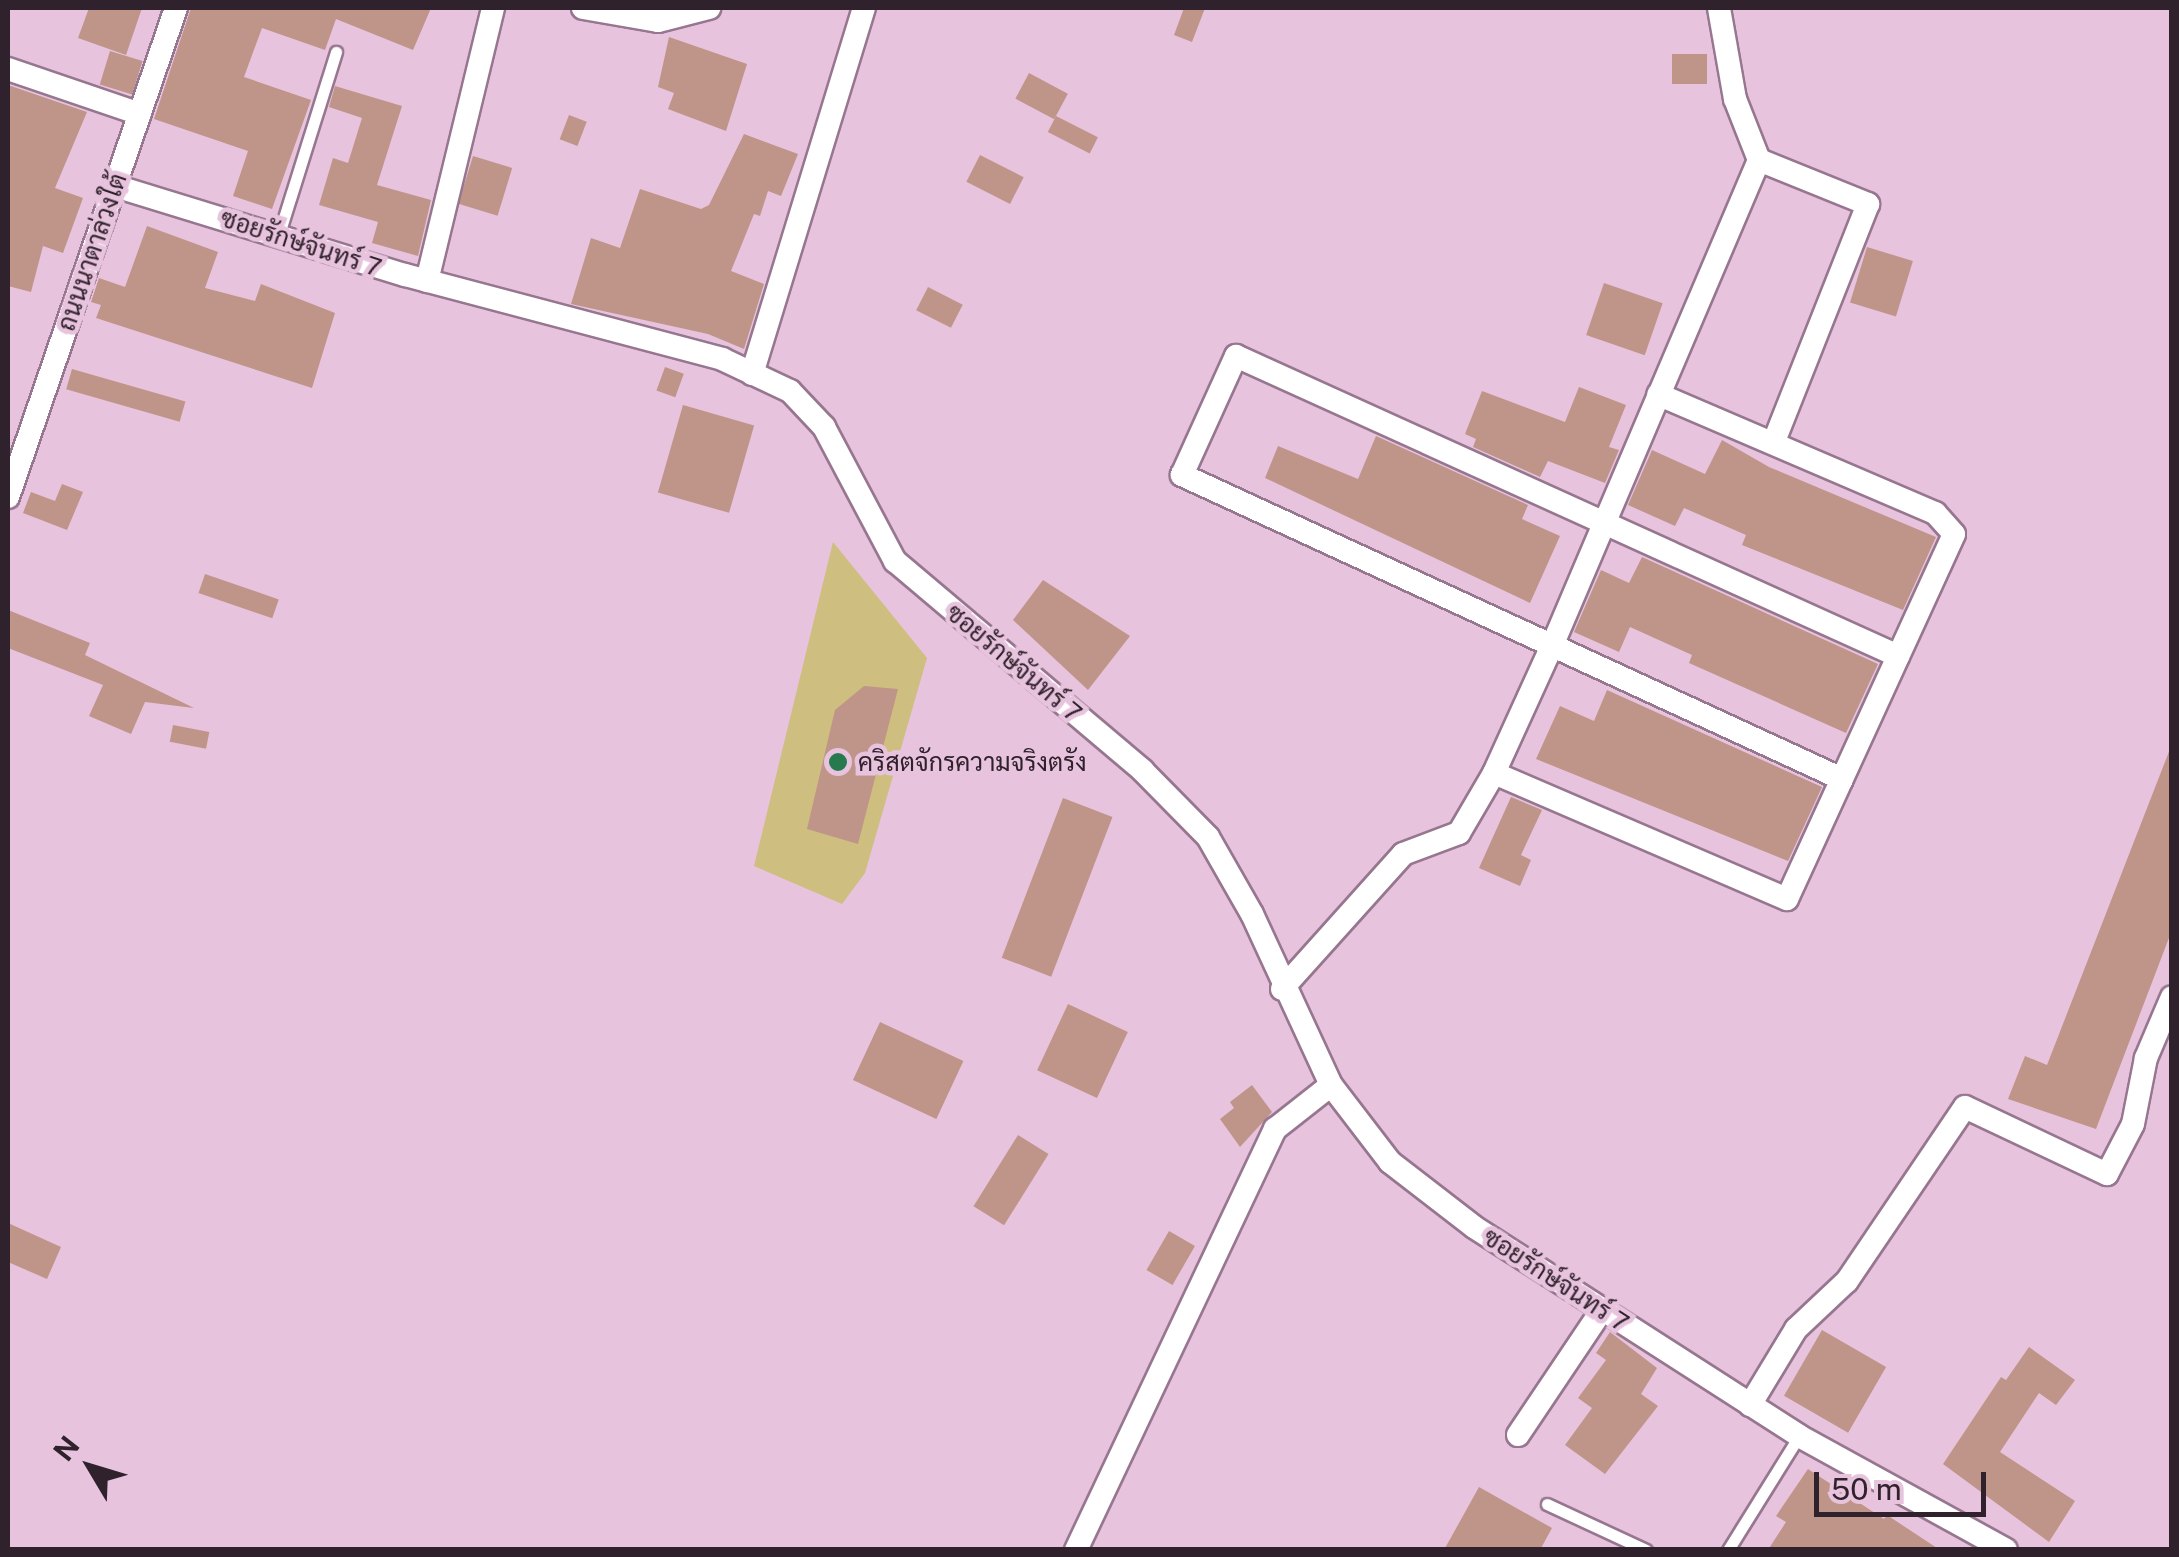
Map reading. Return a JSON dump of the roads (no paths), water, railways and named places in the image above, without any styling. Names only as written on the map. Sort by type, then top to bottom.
[{"type":"street","name":"ถนนนาตาล่วงใต้","points":[[8,497],[176,8]]},
{"type":"street","points":[[427,281],[493,8]]},
{"type":"street","points":[[583,8],[658,21],[710,8]]},
{"type":"street","points":[[752,374],[864,8]]},
{"type":"street","points":[[1282,989],[1403,854],[1459,832],[1494,773],[1607,523],[1759,160],[1735,99],[1719,8]]},
{"type":"street","points":[[8,68],[140,114]]},
{"type":"street","points":[[1759,160],[1868,204],[1774,442]]},
{"type":"street","name":"ซอยรักษ์จันทร์ 7","points":[[115,186],[427,281],[722,358],[790,391],[824,427],[895,561],[1142,770],[1208,837],[1252,914],[1282,989],[1331,1085],[1390,1162],[1474,1227],[1798,1436],[1996,1548]]},
{"type":"street","points":[[1842,778],[1182,475],[1236,356],[1898,656]]},
{"type":"street","points":[[1494,773],[1787,899],[1954,534],[1947,521],[1658,394]]},
{"type":"street","points":[[1750,1404],[1796,1329],[1847,1281],[1965,1107],[2107,1174],[2133,1124],[2146,1058],[2172,997]]},
{"type":"street","points":[[1076,1550],[1275,1130],[1331,1085]]},
{"type":"street","points":[[1518,1435],[1602,1310]]},
{"type":"lane","points":[[278,237],[336,52]]},
{"type":"lane","points":[[1728,1550],[1798,1436]]},
{"type":"lane","points":[[1547,1504],[1646,1550]]},
{"type":"place","name":"คริสตจักรความจริงตรัง","points":[[838,762]]}]
